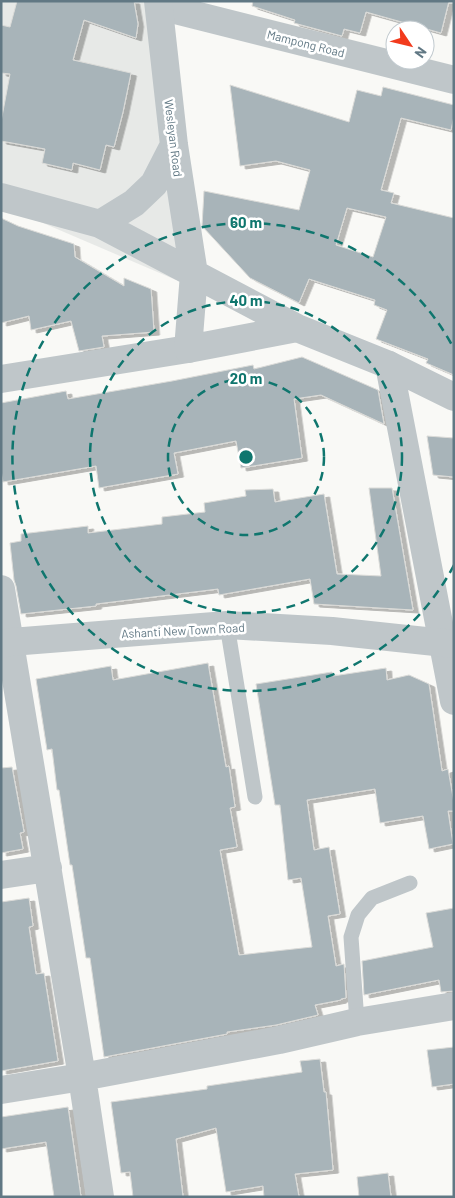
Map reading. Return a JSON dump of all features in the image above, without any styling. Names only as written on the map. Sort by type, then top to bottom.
[{"type":"street","name":"Mampong Road","points":[[159,4],[454,80]]},
{"type":"street","name":"Wesleyan Road","points":[[159,4],[174,145],[194,274],[188,349]]},
{"type":"street","points":[[100,224],[134,202],[154,184],[174,145]]},
{"type":"street","points":[[1,197],[100,224],[297,328],[389,365],[454,397]]},
{"type":"street","points":[[1,379],[188,349],[297,328]]},
{"type":"street","points":[[389,365],[448,643],[454,701]]},
{"type":"street","points":[[1,589],[6,643],[48,868],[100,1197]]},
{"type":"street","name":"Ashanti New Town Road","points":[[6,643],[227,625],[332,631],[448,643]]},
{"type":"street","points":[[1,876],[48,868]]},
{"type":"street","points":[[1,1090],[82,1077],[279,1040],[357,1022],[454,1006]]},
{"type":"lane","points":[[227,625],[255,797]]},
{"type":"lane","points":[[357,1022],[351,937],[358,915],[372,898],[410,883]]},
{"type":"shaded area","points":[[1,1],[167,1],[187,154],[205,258],[176,280],[1,206]]},
{"type":"building","points":[[17,1],[134,1],[138,24],[136,38],[84,20],[73,60],[131,73],[114,147],[106,145],[100,170],[73,163],[72,170],[42,163],[45,149],[1,141],[1,122],[10,74],[1,73],[1,25],[10,27]]},
{"type":"building","points":[[253,1],[449,1],[441,33],[435,31],[435,20],[395,20],[366,12],[360,33],[344,29],[342,36],[294,23],[295,20],[252,6]]},
{"type":"building","points":[[230,85],[349,122],[357,90],[381,96],[383,87],[454,105],[451,130],[401,118],[381,190],[394,193],[391,203],[454,218],[454,375],[426,363],[428,359],[376,339],[387,310],[374,305],[375,300],[309,279],[299,303],[250,278],[202,226],[204,191],[299,210],[310,170],[276,161],[240,166]],"holes":[[[347,208],[386,217],[373,257],[336,245]]]},
{"type":"building","points":[[1,218],[18,226],[74,244],[75,257],[124,286],[124,278],[151,289],[154,332],[102,336],[104,347],[79,351],[71,321],[31,330],[29,316],[1,323]]},
{"type":"building","points":[[302,357],[378,390],[384,424],[321,395],[294,399],[302,458],[241,468],[236,441],[174,453],[178,474],[99,488],[96,466],[3,482],[1,470],[1,403],[66,391],[68,399],[253,365],[254,369]]},
{"type":"building","points":[[427,436],[454,438],[454,477],[433,475]]},
{"type":"building","points":[[369,488],[392,488],[413,610],[314,604],[310,579],[219,595],[218,589],[96,604],[96,606],[21,614],[14,580],[10,543],[21,541],[21,534],[88,526],[88,533],[162,524],[162,517],[205,512],[204,503],[246,496],[245,490],[273,489],[275,502],[324,494],[337,574],[381,576]]},
{"type":"building","points":[[208,663],[226,767],[229,766],[235,807],[230,808],[237,847],[220,850],[239,955],[312,947],[301,878],[288,880],[280,805],[275,805],[256,684],[332,672],[333,676],[386,668],[387,680],[409,675],[429,684],[442,771],[448,769],[454,803],[454,811],[448,811],[453,844],[429,849],[423,816],[380,823],[375,789],[307,800],[314,850],[329,847],[340,914],[328,916],[336,966],[344,964],[346,998],[315,1005],[318,1015],[276,1025],[227,1032],[227,1034],[104,1057],[90,958],[86,958],[72,865],[70,865],[59,790],[57,790],[52,749],[47,750],[36,679],[111,666],[113,680]]},
{"type":"building","points":[[12,767],[24,832],[20,833],[23,849],[1,853],[1,768]]},
{"type":"building","points":[[29,898],[33,926],[29,927],[36,974],[44,973],[58,1061],[1,1071],[1,902]]},
{"type":"building","points":[[454,908],[454,991],[441,992],[439,980],[364,995],[362,961],[433,947],[426,913]]},
{"type":"building","points":[[454,1047],[454,1084],[432,1087],[427,1050]]},
{"type":"building","points":[[320,1059],[324,1092],[326,1092],[333,1170],[295,1174],[299,1197],[264,1197],[263,1186],[226,1192],[216,1128],[176,1139],[183,1197],[133,1197],[130,1172],[121,1173],[111,1102],[207,1089],[207,1086],[302,1072],[300,1061]]},
{"type":"building","points":[[68,1107],[81,1197],[54,1197],[46,1142],[1,1149],[1,1117]]},
{"type":"building","points":[[388,1173],[391,1197],[359,1197],[357,1177]]}]
